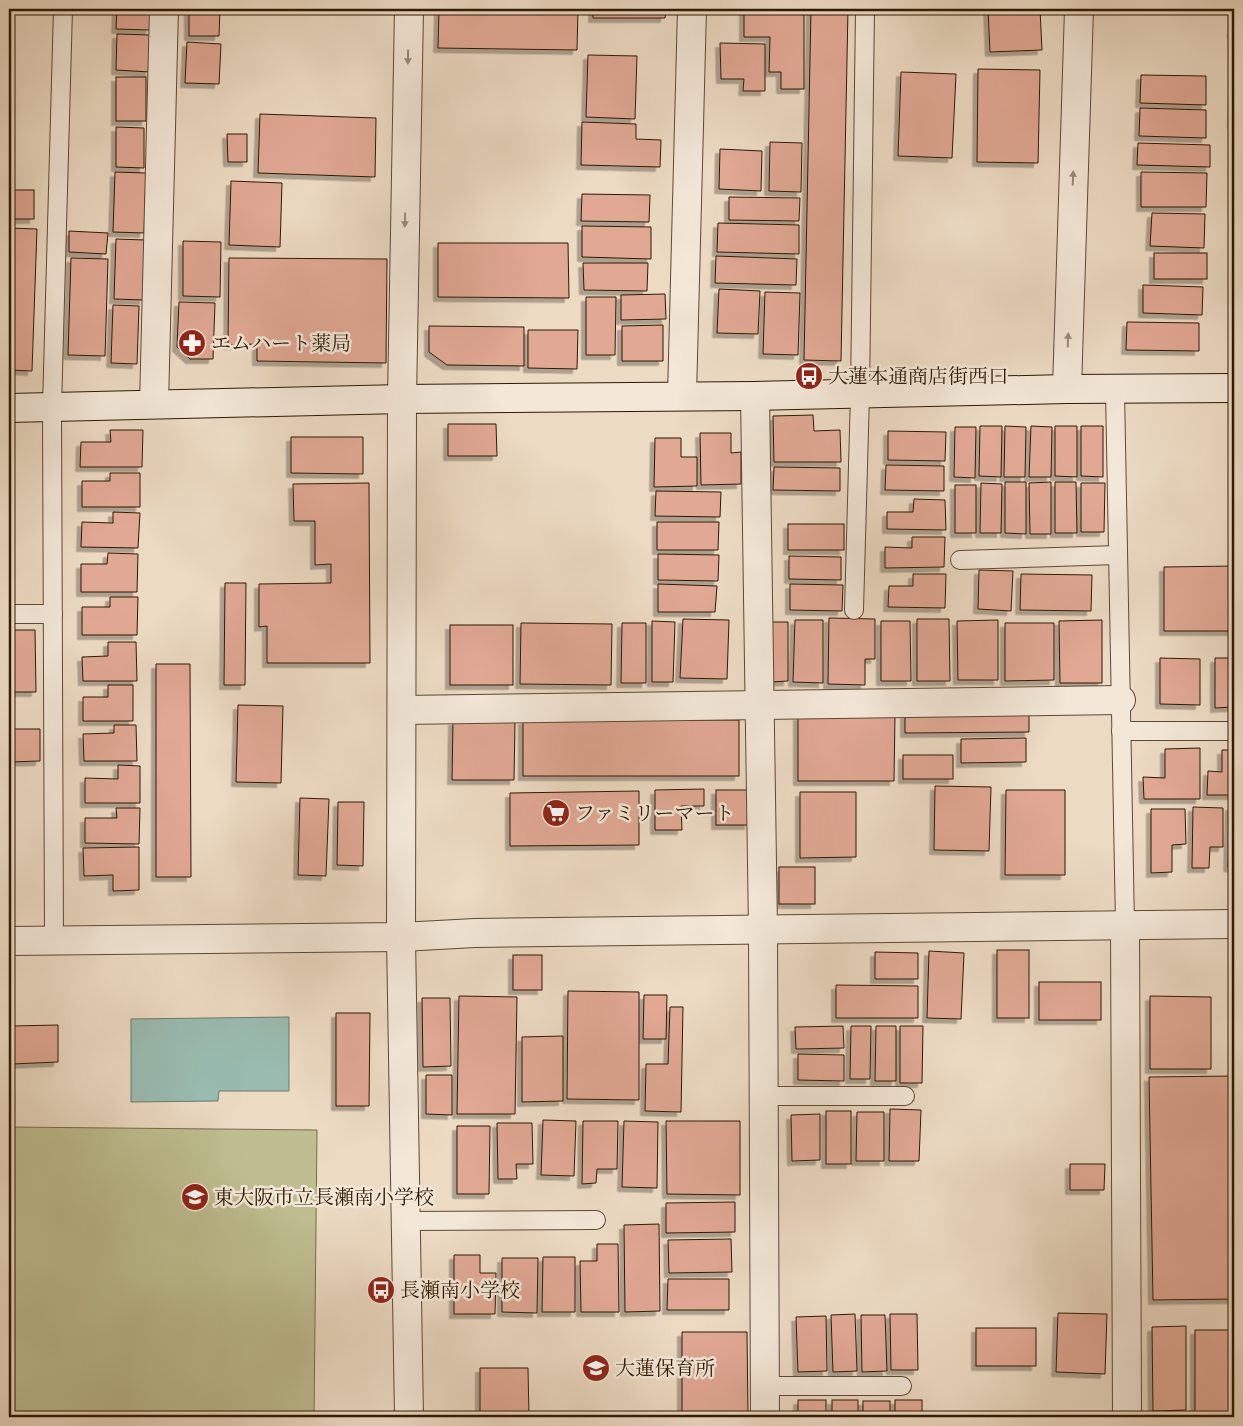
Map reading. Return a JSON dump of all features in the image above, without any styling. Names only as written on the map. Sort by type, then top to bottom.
[{"type":"street","points":[[154,404],[164,9]]},
{"type":"street","points":[[409,9],[402,399],[401,938],[409,1417]]},
{"type":"street","points":[[682,396],[692,9]]},
{"type":"street","points":[[1067,389],[1079,9]]},
{"type":"street","points":[[9,408],[402,399],[755,396],[1067,389],[1234,388]]},
{"type":"street","points":[[755,396],[763,930],[765,1417]]},
{"type":"street","points":[[402,710],[1121,700]]},
{"type":"street","points":[[9,941],[401,938],[474,933],[1234,924]]},
{"type":"street","points":[[1125,926],[1127,1417]]},
{"type":"lane","points":[[54,941],[52,407],[63,9]]},
{"type":"lane","points":[[854,610],[860,394],[865,9]]},
{"type":"lane","points":[[1115,390],[1125,926]]},
{"type":"lane","points":[[960,560],[1118,556]]},
{"type":"lane","points":[[9,614],[53,614]]},
{"type":"lane","points":[[1121,731],[1227,731]]},
{"type":"lane","points":[[764,1096],[905,1096]]},
{"type":"lane","points":[[406,1222],[596,1220]]},
{"type":"lane","points":[[765,1386],[902,1386]]},
{"type":"green space","points":[[9,1127],[317,1130],[314,1417],[9,1417]]},
{"type":"water","points":[[289,1017],[289,1091],[219,1091],[218,1101],[131,1102],[131,1019]]},
{"type":"building","points":[[117,9],[151,9],[150,30],[116,29]]},
{"type":"building","points":[[189,9],[220,9],[219,36],[189,36]]},
{"type":"building","points":[[439,9],[578,9],[577,50],[438,48]]},
{"type":"building","points":[[593,9],[666,9],[665,18],[593,18]]},
{"type":"building","points":[[744,9],[804,9],[804,89],[781,89],[781,72],[769,72],[770,37],[744,37]]},
{"type":"building","points":[[811,9],[848,9],[841,361],[804,360]]},
{"type":"building","points":[[988,9],[1040,9],[1042,50],[990,52]]},
{"type":"building","points":[[1233,9],[1234,34],[1232,34]]},
{"type":"building","points":[[117,34],[150,35],[150,72],[116,70]]},
{"type":"building","points":[[187,42],[221,44],[219,84],[185,83]]},
{"type":"building","points":[[720,43],[765,44],[765,91],[743,91],[744,79],[721,79]]},
{"type":"building","points":[[588,55],[637,56],[635,119],[586,117]]},
{"type":"building","points":[[1234,59],[1234,124],[1232,124]]},
{"type":"building","points":[[978,69],[1040,70],[1038,163],[977,162]]},
{"type":"building","points":[[901,72],[956,74],[952,158],[898,156]]},
{"type":"building","points":[[1141,75],[1206,76],[1206,105],[1140,103]]},
{"type":"building","points":[[116,77],[146,77],[146,121],[116,121]]},
{"type":"building","points":[[1140,108],[1206,110],[1206,138],[1139,136]]},
{"type":"building","points":[[260,114],[376,118],[375,177],[258,173]]},
{"type":"building","points":[[582,122],[636,124],[636,139],[661,140],[660,167],[581,165]]},
{"type":"building","points":[[116,127],[144,128],[144,168],[116,167]]},
{"type":"building","points":[[227,134],[247,134],[247,162],[228,162]]},
{"type":"building","points":[[770,142],[802,143],[801,192],[769,191]]},
{"type":"building","points":[[1138,143],[1210,145],[1210,167],[1137,165]]},
{"type":"building","points":[[720,149],[762,151],[761,191],[719,189]]},
{"type":"building","points":[[115,172],[146,173],[144,233],[113,232]]},
{"type":"building","points":[[1141,172],[1207,173],[1206,207],[1141,207]]},
{"type":"building","points":[[231,181],[282,183],[280,247],[229,245]]},
{"type":"building","points":[[9,190],[34,190],[34,219],[9,219]]},
{"type":"building","points":[[582,194],[650,195],[649,222],[581,221]]},
{"type":"building","points":[[729,197],[800,198],[799,221],[729,220]]},
{"type":"building","points":[[1152,213],[1205,214],[1204,248],[1150,246]]},
{"type":"building","points":[[718,223],[799,225],[799,254],[717,252]]},
{"type":"building","points":[[582,226],[651,227],[651,259],[582,257]]},
{"type":"building","points":[[9,228],[37,229],[32,371],[9,370]]},
{"type":"building","points":[[69,231],[108,233],[106,254],[69,252]]},
{"type":"building","points":[[116,239],[145,240],[144,300],[114,299]]},
{"type":"building","points":[[183,241],[221,242],[220,297],[183,296]]},
{"type":"building","points":[[438,243],[568,243],[569,298],[438,297]]},
{"type":"building","points":[[1154,253],[1207,253],[1207,279],[1154,279]]},
{"type":"building","points":[[716,256],[797,259],[796,285],[715,283]]},
{"type":"building","points":[[71,258],[108,259],[105,356],[68,355]]},
{"type":"building","points":[[229,258],[387,259],[386,363],[257,361],[257,344],[228,345]]},
{"type":"building","points":[[583,263],[648,263],[647,291],[584,290]]},
{"type":"building","points":[[1143,285],[1203,287],[1202,315],[1143,313]]},
{"type":"building","points":[[719,289],[760,291],[758,334],[717,333]]},
{"type":"building","points":[[765,292],[800,293],[798,355],[763,354]]},
{"type":"building","points":[[665,294],[666,319],[621,320],[621,295]]},
{"type":"building","points":[[586,297],[616,297],[615,355],[586,355]]},
{"type":"building","points":[[179,302],[215,303],[213,359],[190,359],[177,347]]},
{"type":"building","points":[[113,305],[139,306],[137,364],[111,363]]},
{"type":"building","points":[[1127,322],[1199,323],[1199,351],[1126,350]]},
{"type":"building","points":[[663,325],[663,361],[622,361],[622,326]]},
{"type":"building","points":[[429,326],[524,327],[524,366],[447,365],[429,352]]},
{"type":"building","points":[[528,330],[578,330],[577,369],[528,368]]},
{"type":"building","points":[[813,415],[814,431],[840,430],[841,462],[774,462],[773,416]]},
{"type":"building","points":[[448,424],[496,424],[497,456],[448,456]]},
{"type":"building","points":[[980,426],[1002,426],[1001,477],[979,476]]},
{"type":"building","points":[[1005,426],[1026,427],[1025,477],[1004,477]]},
{"type":"building","points":[[1031,426],[1052,427],[1051,477],[1029,477]]},
{"type":"building","points":[[1055,426],[1077,426],[1077,477],[1055,476]]},
{"type":"building","points":[[1081,426],[1103,426],[1103,477],[1081,476]]},
{"type":"building","points":[[955,427],[976,427],[975,478],[954,477]]},
{"type":"building","points":[[110,430],[143,430],[142,467],[80,467],[81,442],[111,442]]},
{"type":"building","points":[[888,431],[946,432],[945,461],[888,460]]},
{"type":"building","points":[[700,433],[731,433],[731,453],[741,452],[741,484],[701,485]]},
{"type":"building","points":[[291,437],[363,437],[363,474],[291,473]]},
{"type":"building","points":[[655,438],[681,438],[681,457],[697,457],[697,486],[654,487]]},
{"type":"building","points":[[886,465],[944,466],[944,491],[885,490]]},
{"type":"building","points":[[774,467],[840,468],[840,491],[773,490]]},
{"type":"building","points":[[110,473],[140,473],[140,507],[82,507],[82,481],[110,481]]},
{"type":"building","points":[[1005,482],[1026,482],[1026,534],[1005,533]]},
{"type":"building","points":[[1051,482],[1051,534],[1030,534],[1029,483]]},
{"type":"building","points":[[1055,482],[1076,482],[1077,533],[1055,533]]},
{"type":"building","points":[[369,483],[370,663],[267,663],[267,626],[259,627],[259,584],[331,583],[331,564],[315,565],[315,521],[294,521],[293,484]]},
{"type":"building","points":[[981,483],[1002,484],[1001,533],[980,533]]},
{"type":"building","points":[[1081,483],[1105,483],[1104,532],[1081,532]]},
{"type":"building","points":[[955,485],[976,485],[976,533],[955,533]]},
{"type":"building","points":[[656,491],[721,492],[720,517],[655,516]]},
{"type":"building","points":[[914,499],[945,500],[946,530],[887,529],[887,512],[913,512]]},
{"type":"building","points":[[113,512],[140,513],[138,548],[81,547],[82,522],[113,523]]},
{"type":"building","points":[[657,522],[719,522],[718,550],[657,550]]},
{"type":"building","points":[[788,524],[844,524],[844,550],[788,550]]},
{"type":"building","points":[[912,537],[945,537],[944,567],[885,568],[885,547],[912,548]]},
{"type":"building","points":[[108,553],[138,554],[137,592],[81,592],[81,564],[107,564]]},
{"type":"building","points":[[658,554],[719,555],[718,581],[658,580]]},
{"type":"building","points":[[789,556],[841,557],[841,580],[789,579]]},
{"type":"building","points":[[1234,566],[1234,631],[1164,631],[1164,567]]},
{"type":"building","points":[[979,570],[1013,571],[1011,611],[978,609]]},
{"type":"building","points":[[913,574],[946,574],[945,608],[888,607],[889,586],[913,586]]},
{"type":"building","points":[[1021,574],[1092,575],[1091,611],[1020,610]]},
{"type":"building","points":[[225,583],[246,583],[245,685],[224,685]]},
{"type":"building","points":[[658,584],[717,586],[715,612],[658,612]]},
{"type":"building","points":[[790,584],[843,585],[842,611],[790,610]]},
{"type":"building","points":[[110,597],[138,597],[137,635],[82,635],[82,607],[110,607]]},
{"type":"building","points":[[829,618],[875,619],[875,659],[865,659],[865,685],[828,684]]},
{"type":"building","points":[[683,619],[729,620],[727,679],[680,678]]},
{"type":"building","points":[[917,619],[949,619],[950,681],[917,681]]},
{"type":"building","points":[[795,620],[823,620],[823,683],[793,682]]},
{"type":"building","points":[[998,620],[998,680],[958,680],[957,621]]},
{"type":"building","points":[[1102,620],[1102,683],[1060,683],[1059,621]]},
{"type":"building","points":[[652,621],[675,622],[673,682],[652,682]]},
{"type":"building","points":[[881,621],[910,621],[911,681],[881,681]]},
{"type":"building","points":[[771,622],[788,622],[788,681],[771,682]]},
{"type":"building","points":[[521,623],[612,624],[611,685],[520,684]]},
{"type":"building","points":[[622,623],[646,623],[646,683],[621,683]]},
{"type":"building","points":[[1005,623],[1054,623],[1054,680],[1005,681]]},
{"type":"building","points":[[450,625],[513,625],[513,685],[450,685]]},
{"type":"building","points":[[9,630],[35,630],[36,692],[9,692]]},
{"type":"building","points":[[108,642],[136,642],[137,681],[83,681],[82,657],[108,656]]},
{"type":"building","points":[[1160,658],[1200,659],[1200,705],[1160,704]]},
{"type":"building","points":[[1215,658],[1234,658],[1234,707],[1215,708]]},
{"type":"building","points":[[156,664],[190,664],[191,877],[156,877]]},
{"type":"building","points":[[108,685],[133,685],[133,721],[83,721],[83,697],[108,697]]},
{"type":"building","points":[[238,705],[283,706],[281,783],[236,782]]},
{"type":"building","points":[[1029,713],[1029,732],[905,733],[905,714]]},
{"type":"building","points":[[895,715],[894,781],[798,781],[798,716]]},
{"type":"building","points":[[523,720],[739,720],[739,776],[523,776]]},
{"type":"building","points":[[453,721],[515,722],[514,780],[452,780]]},
{"type":"building","points":[[114,725],[136,725],[137,761],[84,761],[83,734],[114,733]]},
{"type":"building","points":[[10,729],[40,729],[40,761],[10,762]]},
{"type":"building","points":[[1026,738],[1026,762],[961,763],[961,739]]},
{"type":"building","points":[[1200,748],[1200,799],[1144,799],[1143,777],[1165,778],[1165,749]]},
{"type":"building","points":[[1222,750],[1234,750],[1234,795],[1207,795],[1208,771],[1222,772]]},
{"type":"building","points":[[903,755],[953,755],[953,779],[903,779]]},
{"type":"building","points":[[118,765],[140,766],[140,803],[85,803],[85,778],[118,779]]},
{"type":"building","points":[[935,786],[991,787],[989,851],[934,850]]},
{"type":"building","points":[[704,789],[704,806],[681,806],[682,830],[655,830],[655,790]]},
{"type":"building","points":[[716,790],[749,790],[749,825],[716,825]]},
{"type":"building","points":[[1006,790],[1065,790],[1065,875],[1005,875]]},
{"type":"building","points":[[639,791],[639,845],[510,846],[510,793]]},
{"type":"building","points":[[800,792],[856,792],[856,857],[800,858]]},
{"type":"building","points":[[300,798],[329,799],[326,876],[298,875]]},
{"type":"building","points":[[338,802],[364,802],[363,866],[337,865]]},
{"type":"building","points":[[1230,806],[1234,806],[1234,868],[1228,867]]},
{"type":"building","points":[[1193,807],[1223,808],[1223,847],[1210,847],[1209,868],[1192,868]]},
{"type":"building","points":[[116,808],[140,808],[139,844],[85,843],[85,818],[117,818]]},
{"type":"building","points":[[1151,809],[1185,809],[1186,844],[1172,845],[1172,872],[1151,873]]},
{"type":"building","points":[[139,847],[139,890],[113,891],[113,875],[84,876],[83,848]]},
{"type":"building","points":[[779,867],[815,867],[815,904],[779,904]]},
{"type":"building","points":[[997,950],[1029,950],[1029,1018],[997,1018]]},
{"type":"building","points":[[929,951],[964,953],[961,1019],[927,1018]]},
{"type":"building","points":[[875,952],[918,953],[918,979],[875,979]]},
{"type":"building","points":[[513,955],[542,955],[542,990],[513,990]]},
{"type":"building","points":[[1039,982],[1101,982],[1101,1020],[1039,1020]]},
{"type":"building","points":[[836,985],[918,986],[918,1018],[836,1018]]},
{"type":"building","points":[[568,991],[639,992],[639,1100],[567,1099]]},
{"type":"building","points":[[644,995],[667,995],[666,1039],[643,1039]]},
{"type":"building","points":[[459,996],[517,997],[515,1114],[457,1114]]},
{"type":"building","points":[[1150,996],[1211,997],[1211,1069],[1150,1069]]},
{"type":"building","points":[[422,998],[450,998],[451,1066],[423,1067]]},
{"type":"building","points":[[670,1007],[683,1007],[681,1112],[645,1111],[646,1064],[668,1064]]},
{"type":"building","points":[[336,1013],[370,1013],[369,1106],[336,1106]]},
{"type":"building","points":[[58,1025],[58,1062],[12,1064],[12,1026]]},
{"type":"building","points":[[843,1026],[844,1048],[796,1049],[795,1027]]},
{"type":"building","points":[[851,1026],[871,1026],[870,1079],[850,1079]]},
{"type":"building","points":[[876,1026],[896,1026],[896,1081],[875,1081]]},
{"type":"building","points":[[900,1026],[923,1026],[922,1083],[900,1083]]},
{"type":"building","points":[[563,1036],[563,1101],[522,1102],[522,1037]]},
{"type":"building","points":[[798,1054],[844,1055],[844,1081],[798,1080]]},
{"type":"building","points":[[426,1075],[452,1075],[452,1115],[426,1114]]},
{"type":"building","points":[[1234,1076],[1234,1299],[1153,1300],[1149,1077]]},
{"type":"building","points":[[890,1109],[921,1110],[919,1161],[889,1161]]},
{"type":"building","points":[[826,1111],[851,1111],[851,1164],[826,1164]]},
{"type":"building","points":[[857,1112],[884,1112],[884,1161],[856,1161]]},
{"type":"building","points":[[820,1114],[820,1160],[792,1161],[791,1115]]},
{"type":"building","points":[[543,1120],[576,1121],[574,1176],[541,1175]]},
{"type":"building","points":[[583,1121],[618,1121],[617,1169],[597,1169],[596,1183],[582,1184]]},
{"type":"building","points":[[624,1121],[658,1122],[657,1188],[622,1187]]},
{"type":"building","points":[[666,1121],[740,1121],[740,1195],[667,1194]]},
{"type":"building","points":[[497,1123],[532,1123],[533,1164],[516,1164],[517,1179],[498,1179]]},
{"type":"building","points":[[457,1126],[490,1126],[489,1194],[457,1194]]},
{"type":"building","points":[[1070,1164],[1105,1164],[1104,1190],[1070,1190]]},
{"type":"building","points":[[735,1202],[735,1232],[666,1233],[666,1203]]},
{"type":"building","points":[[659,1224],[660,1311],[625,1312],[624,1225]]},
{"type":"building","points":[[731,1239],[732,1272],[669,1273],[668,1240]]},
{"type":"building","points":[[597,1244],[618,1244],[619,1312],[581,1312],[580,1261],[597,1261]]},
{"type":"building","points":[[454,1255],[480,1255],[480,1273],[496,1273],[495,1314],[454,1314]]},
{"type":"building","points":[[543,1257],[575,1257],[575,1312],[542,1312]]},
{"type":"building","points":[[502,1258],[538,1258],[537,1313],[502,1312]]},
{"type":"building","points":[[668,1279],[729,1279],[729,1310],[667,1310]]},
{"type":"building","points":[[1058,1313],[1107,1314],[1105,1374],[1056,1372]]},
{"type":"building","points":[[855,1314],[857,1371],[833,1372],[831,1315]]},
{"type":"building","points":[[890,1314],[917,1314],[918,1370],[891,1370]]},
{"type":"building","points":[[861,1315],[885,1315],[887,1371],[862,1372]]},
{"type":"building","points":[[826,1316],[827,1371],[798,1372],[796,1317]]},
{"type":"building","points":[[1186,1326],[1186,1410],[1153,1411],[1152,1327]]},
{"type":"building","points":[[976,1328],[1036,1328],[1036,1366],[976,1366]]},
{"type":"building","points":[[1195,1330],[1234,1330],[1234,1417],[1195,1417]]},
{"type":"building","points":[[682,1332],[747,1332],[748,1417],[682,1417]]},
{"type":"building","points":[[480,1368],[528,1368],[529,1417],[480,1417]]},
{"type":"building","points":[[798,1400],[826,1400],[826,1417],[798,1417]]},
{"type":"building","points":[[832,1400],[858,1400],[858,1417],[832,1417]]},
{"type":"building","points":[[895,1400],[922,1400],[922,1417],[895,1417]]},
{"type":"building","points":[[863,1401],[890,1401],[890,1417],[863,1417]]},
{"type":"building","points":[[1096,1415],[1096,1417],[965,1417],[965,1416]]},
{"type":"place","name":"エムハート薬局","points":[[192,343]]},
{"type":"place","name":"大蓮本通商店街西口","points":[[809,376]]},
{"type":"place","name":"ファミリーマート","points":[[556,813]]},
{"type":"place","name":"東大阪市立長瀬南小学校","points":[[195,1197]]},
{"type":"place","name":"長瀬南小学校","points":[[381,1290]]},
{"type":"place","name":"大蓮保育所","points":[[596,1368]]}]
